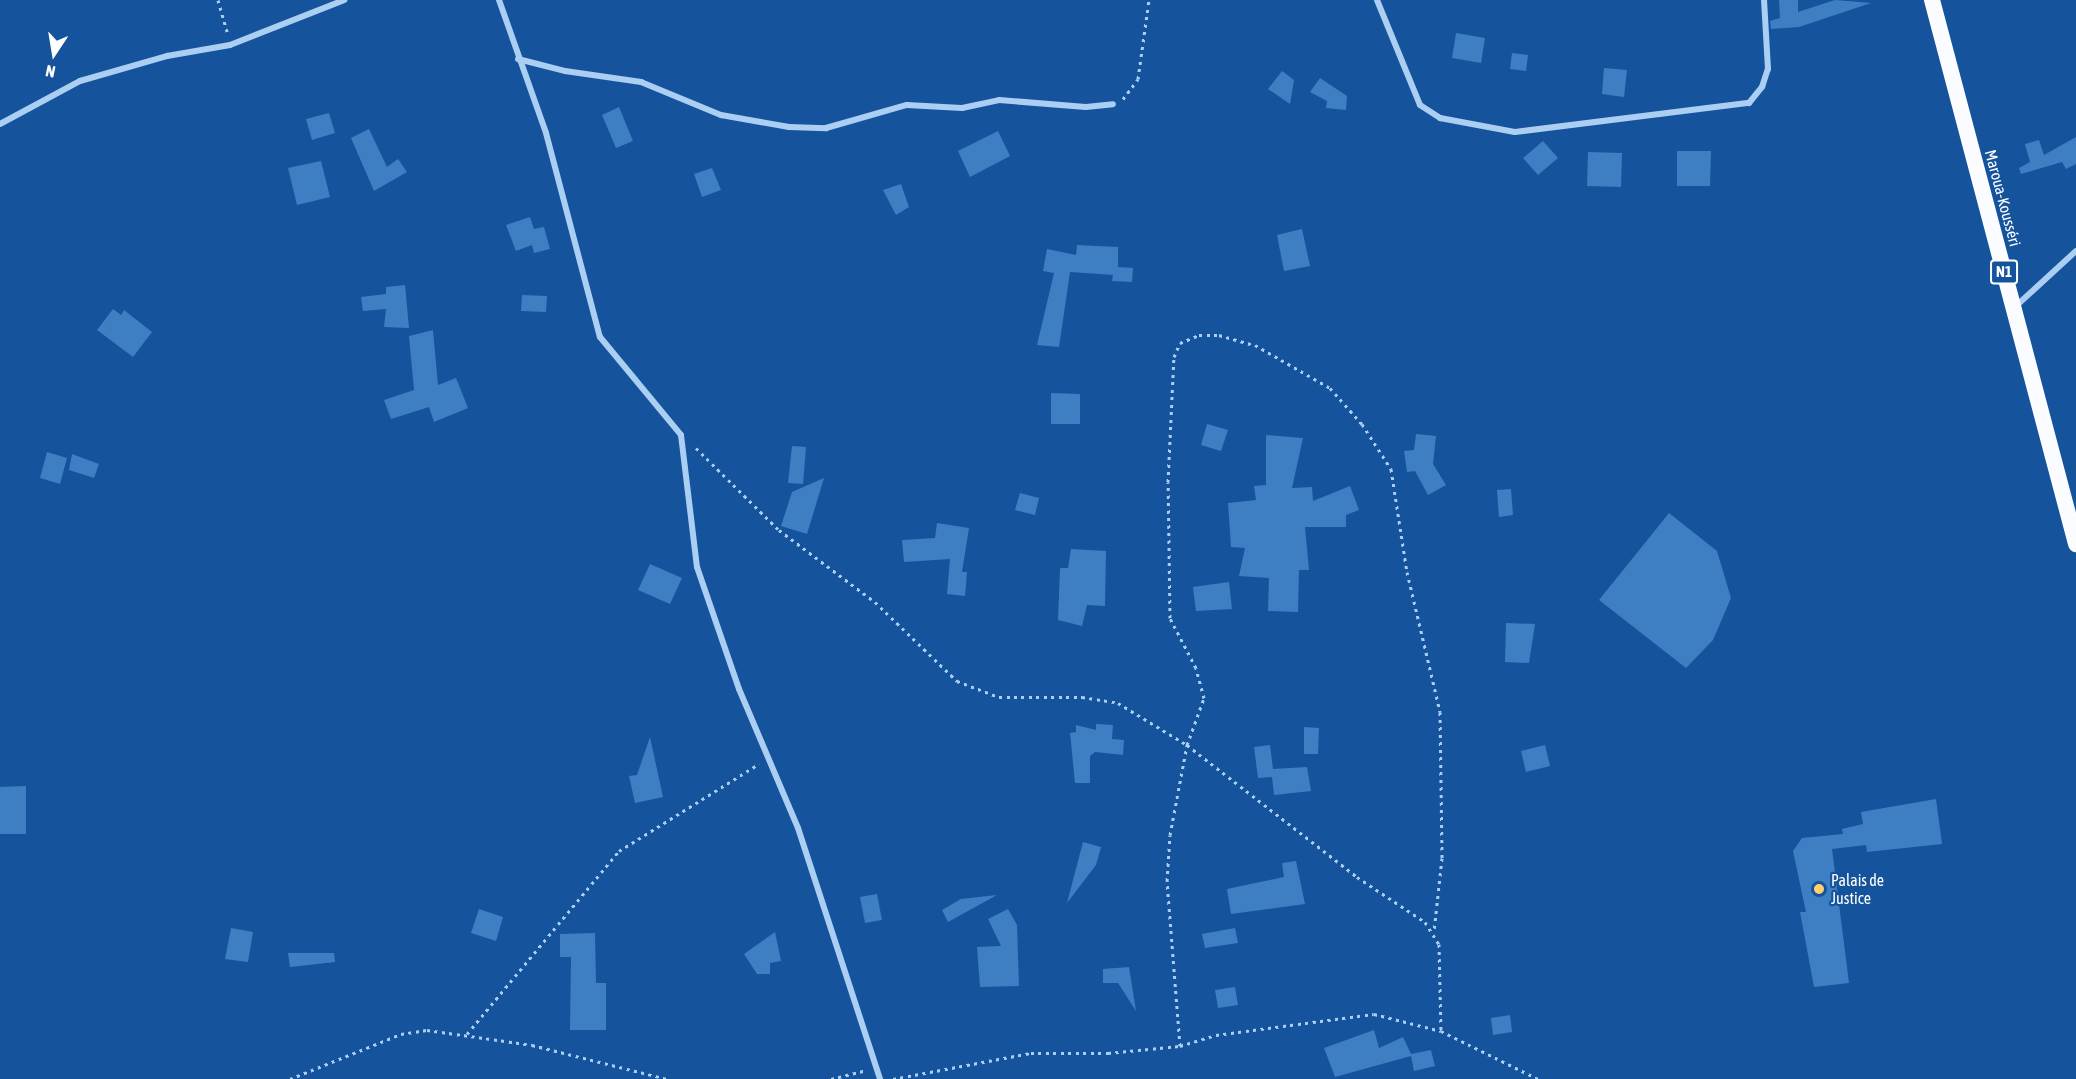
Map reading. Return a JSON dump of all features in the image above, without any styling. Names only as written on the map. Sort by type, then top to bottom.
[{"type":"highway","name":"Maroua-Kousséri","points":[[1932,0],[2076,544]]},
{"type":"street","points":[[0,124],[80,81],[157,59],[230,45],[344,0]]},
{"type":"street","points":[[499,0],[546,133],[600,337],[681,435],[698,567],[768,759],[798,828],[880,1079]]},
{"type":"street","points":[[1377,0],[1420,105],[1440,118],[1515,132],[1749,103],[1762,87],[1768,69],[1764,0]]},
{"type":"street","points":[[518,59],[565,71],[641,81],[721,115],[789,127],[826,128],[907,105],[962,108],[999,100],[1086,107],[1113,104]]},
{"type":"street","points":[[2014,309],[2076,251]]},
{"type":"path","points":[[218,0],[230,45]]},
{"type":"path","points":[[1113,104],[1128,97],[1138,79],[1149,0]]},
{"type":"path","points":[[1180,1046],[1167,880],[1173,812],[1188,746],[1204,698],[1196,668],[1170,618],[1168,482],[1174,357],[1180,343],[1198,335],[1219,335],[1286,360],[1330,388],[1362,424],[1392,469],[1407,572],[1440,712],[1442,858],[1434,932],[1439,944],[1441,1031]]},
{"type":"path","points":[[681,435],[779,530],[875,602],[957,681],[999,697],[1082,697],[1118,703],[1188,746],[1434,932]]},
{"type":"path","points":[[467,1034],[619,851],[768,759]]},
{"type":"path","points":[[893,1079],[1031,1053],[1108,1053],[1180,1046],[1237,1032],[1374,1014],[1441,1031],[1538,1079]]},
{"type":"path","points":[[290,1079],[401,1034],[427,1030],[467,1034],[619,1064],[667,1079]]},
{"type":"path","points":[[831,1079],[877,1067]]},
{"type":"building","points":[[1779,0],[1798,0],[1798,12],[1835,0],[1871,3],[1799,27],[1771,29],[1770,21],[1780,18]]},
{"type":"building","points":[[1456,33],[1485,38],[1481,63],[1452,58]]},
{"type":"building","points":[[1512,53],[1528,55],[1526,71],[1510,69]]},
{"type":"building","points":[[1604,68],[1627,70],[1624,97],[1602,94]]},
{"type":"building","points":[[1282,71],[1294,80],[1290,104],[1268,89]]},
{"type":"building","points":[[1320,78],[1347,96],[1346,110],[1326,108],[1327,101],[1310,92]]},
{"type":"building","points":[[619,107],[633,141],[616,148],[602,115]]},
{"type":"building","points":[[329,113],[335,133],[312,140],[306,119]]},
{"type":"building","points":[[369,129],[387,167],[398,159],[407,172],[374,191],[351,138]]},
{"type":"building","points":[[998,131],[1010,156],[970,177],[958,151]]},
{"type":"building","points":[[2076,137],[2076,164],[2066,169],[2062,162],[2021,174],[2019,168],[2030,162],[2025,144],[2039,140],[2044,155]]},
{"type":"building","points":[[1543,141],[1558,158],[1538,175],[1523,158]]},
{"type":"building","points":[[1677,151],[1711,151],[1710,186],[1677,186]]},
{"type":"building","points":[[1588,152],[1622,153],[1621,187],[1587,186]]},
{"type":"building","points":[[321,161],[330,197],[297,205],[288,168]]},
{"type":"building","points":[[712,168],[721,190],[702,197],[694,174]]},
{"type":"building","points":[[901,184],[909,207],[896,215],[883,190]]},
{"type":"building","points":[[530,217],[534,229],[544,227],[550,249],[534,253],[532,245],[516,251],[506,225]]},
{"type":"building","points":[[1302,229],[1310,266],[1284,271],[1277,235]]},
{"type":"building","points":[[1077,245],[1118,247],[1118,267],[1133,268],[1132,282],[1112,281],[1113,275],[1070,272],[1059,347],[1037,345],[1054,273],[1043,271],[1047,249],[1076,255]]},
{"type":"building","points":[[405,285],[409,328],[384,327],[386,309],[363,311],[361,297],[386,294],[386,287]]},
{"type":"building","points":[[522,295],[547,296],[546,312],[521,311]]},
{"type":"building","points":[[113,309],[121,315],[124,310],[152,332],[133,357],[97,330]]},
{"type":"building","points":[[433,330],[438,385],[456,378],[468,408],[434,422],[429,407],[391,419],[384,400],[414,390],[409,336]]},
{"type":"building","points":[[1051,393],[1080,394],[1080,424],[1051,424]]},
{"type":"building","points":[[1207,424],[1228,430],[1221,451],[1201,445]]},
{"type":"building","points":[[1416,434],[1436,436],[1433,464],[1446,485],[1428,495],[1415,471],[1407,472],[1404,451],[1414,450]]},
{"type":"building","points":[[1266,435],[1303,438],[1292,488],[1312,487],[1313,501],[1350,486],[1359,510],[1346,515],[1346,527],[1305,527],[1309,570],[1299,570],[1298,612],[1268,611],[1269,578],[1239,576],[1245,548],[1231,547],[1228,503],[1256,500],[1254,486],[1266,485]]},
{"type":"building","points":[[792,446],[806,447],[803,484],[788,483]]},
{"type":"building","points":[[47,452],[67,458],[60,484],[40,478]]},
{"type":"building","points":[[72,454],[99,464],[94,478],[69,470]]},
{"type":"building","points":[[824,478],[807,534],[781,526],[792,492]]},
{"type":"building","points":[[1511,489],[1513,515],[1499,517],[1497,490]]},
{"type":"building","points":[[1020,493],[1039,498],[1035,515],[1015,510]]},
{"type":"building","points":[[1669,513],[1717,551],[1731,598],[1713,640],[1686,668],[1599,600]]},
{"type":"building","points":[[937,523],[969,528],[962,572],[967,572],[965,596],[947,594],[950,559],[904,562],[902,540],[935,538]]},
{"type":"building","points":[[1071,549],[1106,551],[1105,606],[1087,605],[1082,626],[1058,620],[1060,568],[1068,568]]},
{"type":"building","points":[[650,564],[682,578],[670,604],[638,590]]},
{"type":"building","points":[[1229,582],[1232,609],[1196,611],[1193,587]]},
{"type":"building","points":[[1506,623],[1535,624],[1529,663],[1505,662]]},
{"type":"building","points":[[1096,724],[1113,725],[1112,739],[1124,740],[1123,755],[1095,752],[1090,756],[1090,783],[1075,783],[1070,733],[1076,732],[1076,725],[1096,730]]},
{"type":"building","points":[[1304,727],[1319,728],[1318,754],[1304,754]]},
{"type":"building","points":[[650,737],[663,797],[635,803],[629,776],[637,775]]},
{"type":"building","points":[[1270,745],[1273,769],[1307,767],[1311,791],[1274,795],[1272,777],[1258,778],[1254,747]]},
{"type":"building","points":[[1545,745],[1550,766],[1526,772],[1521,751]]},
{"type":"building","points":[[26,786],[26,834],[0,834],[0,787]]},
{"type":"building","name":"Palais de Justice","points":[[1936,799],[1942,844],[1867,852],[1866,845],[1832,849],[1849,983],[1814,987],[1800,912],[1806,912],[1793,851],[1802,838],[1843,834],[1842,829],[1863,824],[1861,812]]},
{"type":"building","points":[[1083,842],[1101,847],[1096,865],[1067,903]]},
{"type":"building","points":[[1296,861],[1305,904],[1231,914],[1227,889],[1284,877],[1282,863]]},
{"type":"building","points":[[877,894],[882,920],[865,923],[860,897]]},
{"type":"building","points":[[997,895],[948,922],[942,910],[961,899]]},
{"type":"building","points":[[479,909],[503,917],[496,941],[471,933]]},
{"type":"building","points":[[1008,909],[1017,925],[1019,986],[980,987],[977,947],[1001,946],[988,919]]},
{"type":"building","points":[[231,928],[253,932],[248,962],[225,959]]},
{"type":"building","points":[[1235,928],[1238,943],[1205,948],[1202,934]]},
{"type":"building","points":[[775,932],[781,961],[770,963],[770,974],[757,974],[744,954]]},
{"type":"building","points":[[595,933],[596,983],[606,983],[606,1030],[570,1030],[571,957],[560,957],[560,934]]},
{"type":"building","points":[[288,953],[334,953],[335,962],[290,967]]},
{"type":"building","points":[[1129,967],[1136,1011],[1118,983],[1103,983],[1103,969]]},
{"type":"building","points":[[1235,987],[1238,1005],[1218,1008],[1215,990]]},
{"type":"building","points":[[1510,1015],[1512,1032],[1493,1035],[1491,1018]]},
{"type":"building","points":[[1374,1030],[1379,1048],[1403,1037],[1411,1054],[1431,1050],[1435,1066],[1414,1071],[1411,1056],[1335,1077],[1324,1048]]},
{"type":"place","name":"Palais de Justice","points":[[1819,889]]}]
